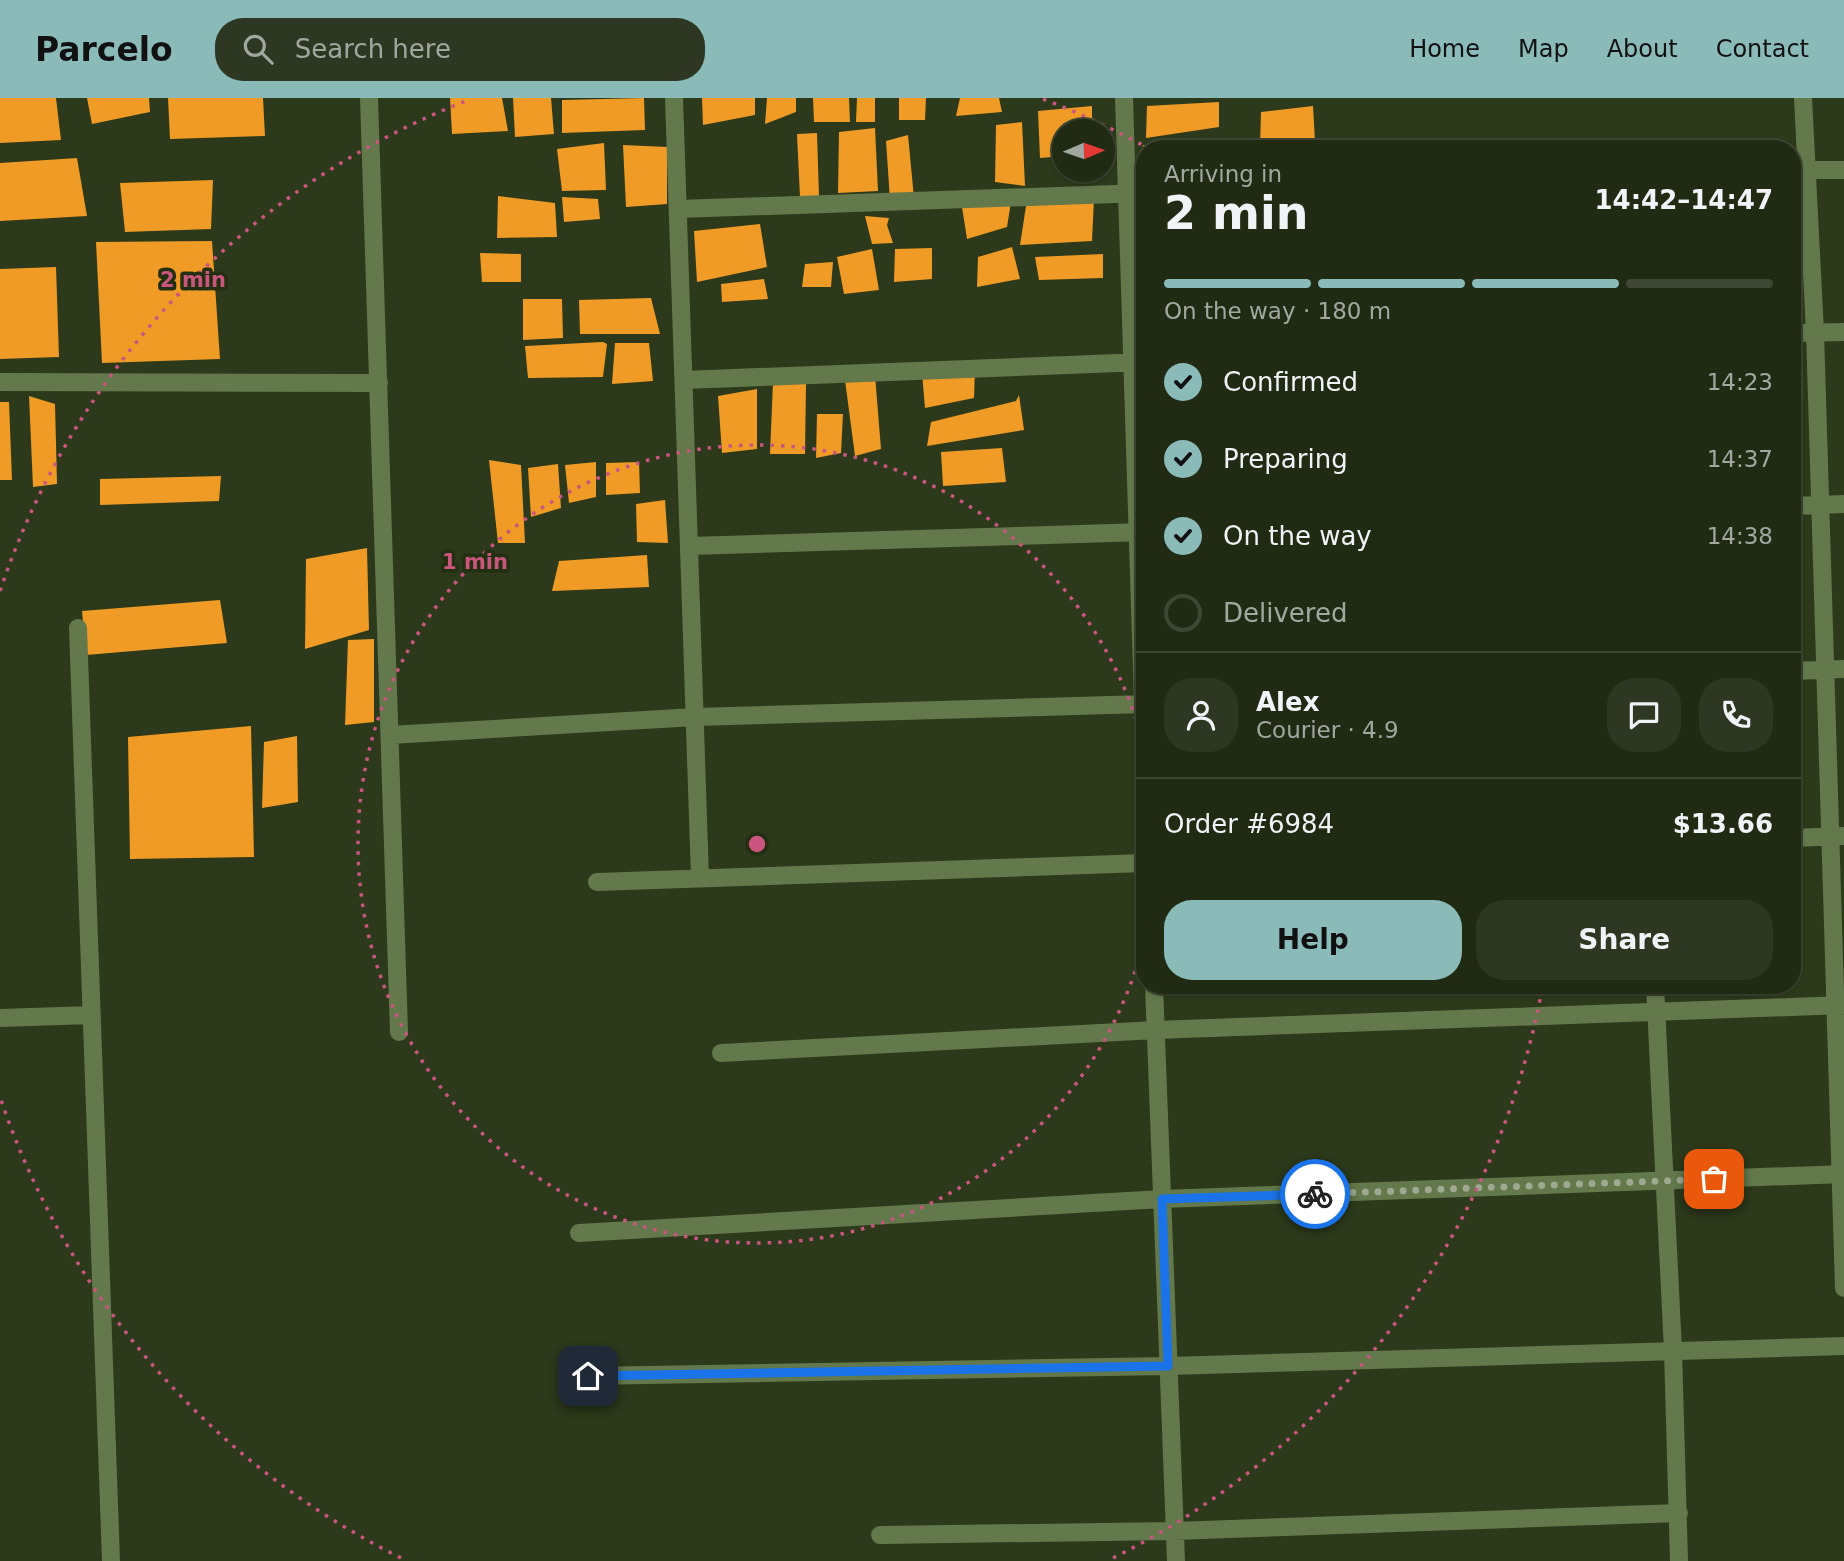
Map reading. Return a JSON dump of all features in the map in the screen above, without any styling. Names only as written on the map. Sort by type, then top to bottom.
[{"type":"street","points":[[369,98],[399,1032]]},
{"type":"street","points":[[674,98],[700,878]]},
{"type":"street","points":[[1124,98],[1125,193],[1136,336]]},
{"type":"street","points":[[1801,140],[1803,98]]},
{"type":"street","points":[[1801,170],[1844,170]]},
{"type":"street","points":[[1801,190],[1815,332],[1824,670],[1837,836],[1844,1288]]},
{"type":"street","points":[[679,209],[1136,193]]},
{"type":"street","points":[[1801,333],[1844,332]]},
{"type":"street","points":[[684,380],[1136,362]]},
{"type":"street","points":[[0,382],[379,383]]},
{"type":"street","points":[[1801,506],[1844,504]]},
{"type":"street","points":[[690,546],[1136,532]]},
{"type":"street","points":[[78,628],[111,1561]]},
{"type":"street","points":[[1801,671],[1844,669]]},
{"type":"street","points":[[390,735],[695,717],[1136,704]]},
{"type":"street","points":[[1801,838],[1837,836]]},
{"type":"street","points":[[597,882],[1136,863]]},
{"type":"street","points":[[1154,994],[1176,1561]]},
{"type":"street","points":[[1655,994],[1673,1351],[1679,1561]]},
{"type":"street","points":[[721,1053],[1156,1030],[1840,1005]]},
{"type":"street","points":[[0,1018],[91,1016]]},
{"type":"street","points":[[579,1233],[1162,1199],[1842,1174]]},
{"type":"street","points":[[588,1376],[1168,1366],[1844,1346]]},
{"type":"street","points":[[880,1535],[1174,1531],[1679,1513]]},
{"type":"building","points":[[0,98],[56,98],[61,140],[0,143]]},
{"type":"building","points":[[87,98],[149,98],[150,112],[92,124]]},
{"type":"building","points":[[168,98],[263,98],[265,136],[170,139]]},
{"type":"building","points":[[450,98],[502,98],[508,131],[452,134]]},
{"type":"building","points":[[513,98],[551,98],[554,134],[515,137]]},
{"type":"building","points":[[644,98],[645,130],[562,133],[562,100]]},
{"type":"building","points":[[702,98],[755,98],[755,115],[703,125]]},
{"type":"building","points":[[767,98],[796,98],[796,112],[765,124]]},
{"type":"building","points":[[813,98],[849,98],[850,122],[814,122]]},
{"type":"building","points":[[857,98],[875,98],[875,122],[856,122]]},
{"type":"building","points":[[899,98],[926,98],[925,120],[899,120]]},
{"type":"building","points":[[960,98],[999,98],[1002,112],[956,116]]},
{"type":"building","points":[[1219,102],[1219,127],[1146,138],[1147,106]]},
{"type":"building","points":[[1092,106],[1092,119],[1052,119],[1052,157],[1040,158],[1038,111]]},
{"type":"building","points":[[1313,106],[1315,140],[1260,140],[1261,112]]},
{"type":"building","points":[[1022,122],[1025,186],[995,182],[996,125]]},
{"type":"building","points":[[875,128],[878,191],[838,193],[839,132]]},
{"type":"building","points":[[817,133],[819,197],[800,197],[797,134]]},
{"type":"building","points":[[908,135],[914,198],[890,200],[886,141]]},
{"type":"building","points":[[604,143],[606,190],[562,191],[557,149]]},
{"type":"building","points":[[623,145],[667,147],[667,204],[626,207]]},
{"type":"building","points":[[77,158],[87,216],[0,221],[0,163]]},
{"type":"building","points":[[213,180],[211,229],[125,232],[120,183]]},
{"type":"building","points":[[498,196],[555,203],[557,237],[497,238]]},
{"type":"building","points":[[562,197],[598,199],[600,219],[564,222]]},
{"type":"building","points":[[1094,199],[1092,241],[1020,245],[1026,206]]},
{"type":"building","points":[[1011,202],[1007,227],[967,239],[962,207]]},
{"type":"building","points":[[865,216],[889,218],[887,225],[893,243],[872,244]]},
{"type":"building","points":[[760,224],[767,267],[697,282],[694,231]]},
{"type":"building","points":[[212,241],[220,359],[102,363],[96,242]]},
{"type":"building","points":[[1012,247],[1020,279],[977,287],[978,257]]},
{"type":"building","points":[[932,248],[932,279],[894,282],[895,249]]},
{"type":"building","points":[[872,249],[879,290],[844,294],[837,257]]},
{"type":"building","points":[[480,253],[521,254],[521,282],[482,282]]},
{"type":"building","points":[[1103,254],[1103,278],[1039,280],[1035,257]]},
{"type":"building","points":[[833,262],[831,287],[802,287],[805,264]]},
{"type":"building","points":[[56,267],[59,357],[0,359],[0,269]]},
{"type":"building","points":[[764,279],[768,299],[722,302],[721,284]]},
{"type":"building","points":[[651,298],[660,334],[580,334],[579,300]]},
{"type":"building","points":[[523,299],[562,299],[563,338],[523,340]]},
{"type":"building","points":[[615,343],[649,343],[653,381],[612,384]]},
{"type":"building","points":[[607,344],[603,377],[528,378],[525,346]]},
{"type":"building","points":[[975,369],[974,398],[925,408],[922,373]]},
{"type":"building","points":[[875,375],[881,449],[855,456],[845,380]]},
{"type":"building","points":[[773,382],[806,384],[805,454],[770,454]]},
{"type":"building","points":[[757,389],[757,449],[722,453],[718,396]]},
{"type":"building","points":[[1019,395],[1024,430],[927,446],[931,422],[1016,401]]},
{"type":"building","points":[[29,396],[55,404],[57,484],[33,487]]},
{"type":"building","points":[[0,402],[9,402],[12,480],[0,480]]},
{"type":"building","points":[[817,414],[843,414],[841,453],[816,458]]},
{"type":"building","points":[[1002,448],[1006,482],[943,486],[941,452]]},
{"type":"building","points":[[489,460],[521,465],[525,543],[498,543]]},
{"type":"building","points":[[596,462],[596,497],[569,503],[565,465]]},
{"type":"building","points":[[639,462],[640,493],[606,495],[606,463]]},
{"type":"building","points":[[558,464],[561,508],[531,517],[528,468]]},
{"type":"building","points":[[221,476],[219,501],[100,505],[100,479]]},
{"type":"building","points":[[665,500],[668,543],[637,542],[636,504]]},
{"type":"building","points":[[367,548],[369,630],[305,649],[306,559]]},
{"type":"building","points":[[647,555],[649,587],[552,591],[559,561]]},
{"type":"building","points":[[220,600],[227,643],[86,655],[82,611]]},
{"type":"building","points":[[374,639],[374,722],[345,725],[348,640]]},
{"type":"building","points":[[251,726],[254,857],[130,859],[128,737]]},
{"type":"building","points":[[297,736],[298,802],[262,808],[264,742]]},
{"type":"way so far","points":[[1315,1194],[1714,1179]]},
{"type":"route","points":[[588,1376],[1168,1366],[1162,1199],[1315,1194]]}]
